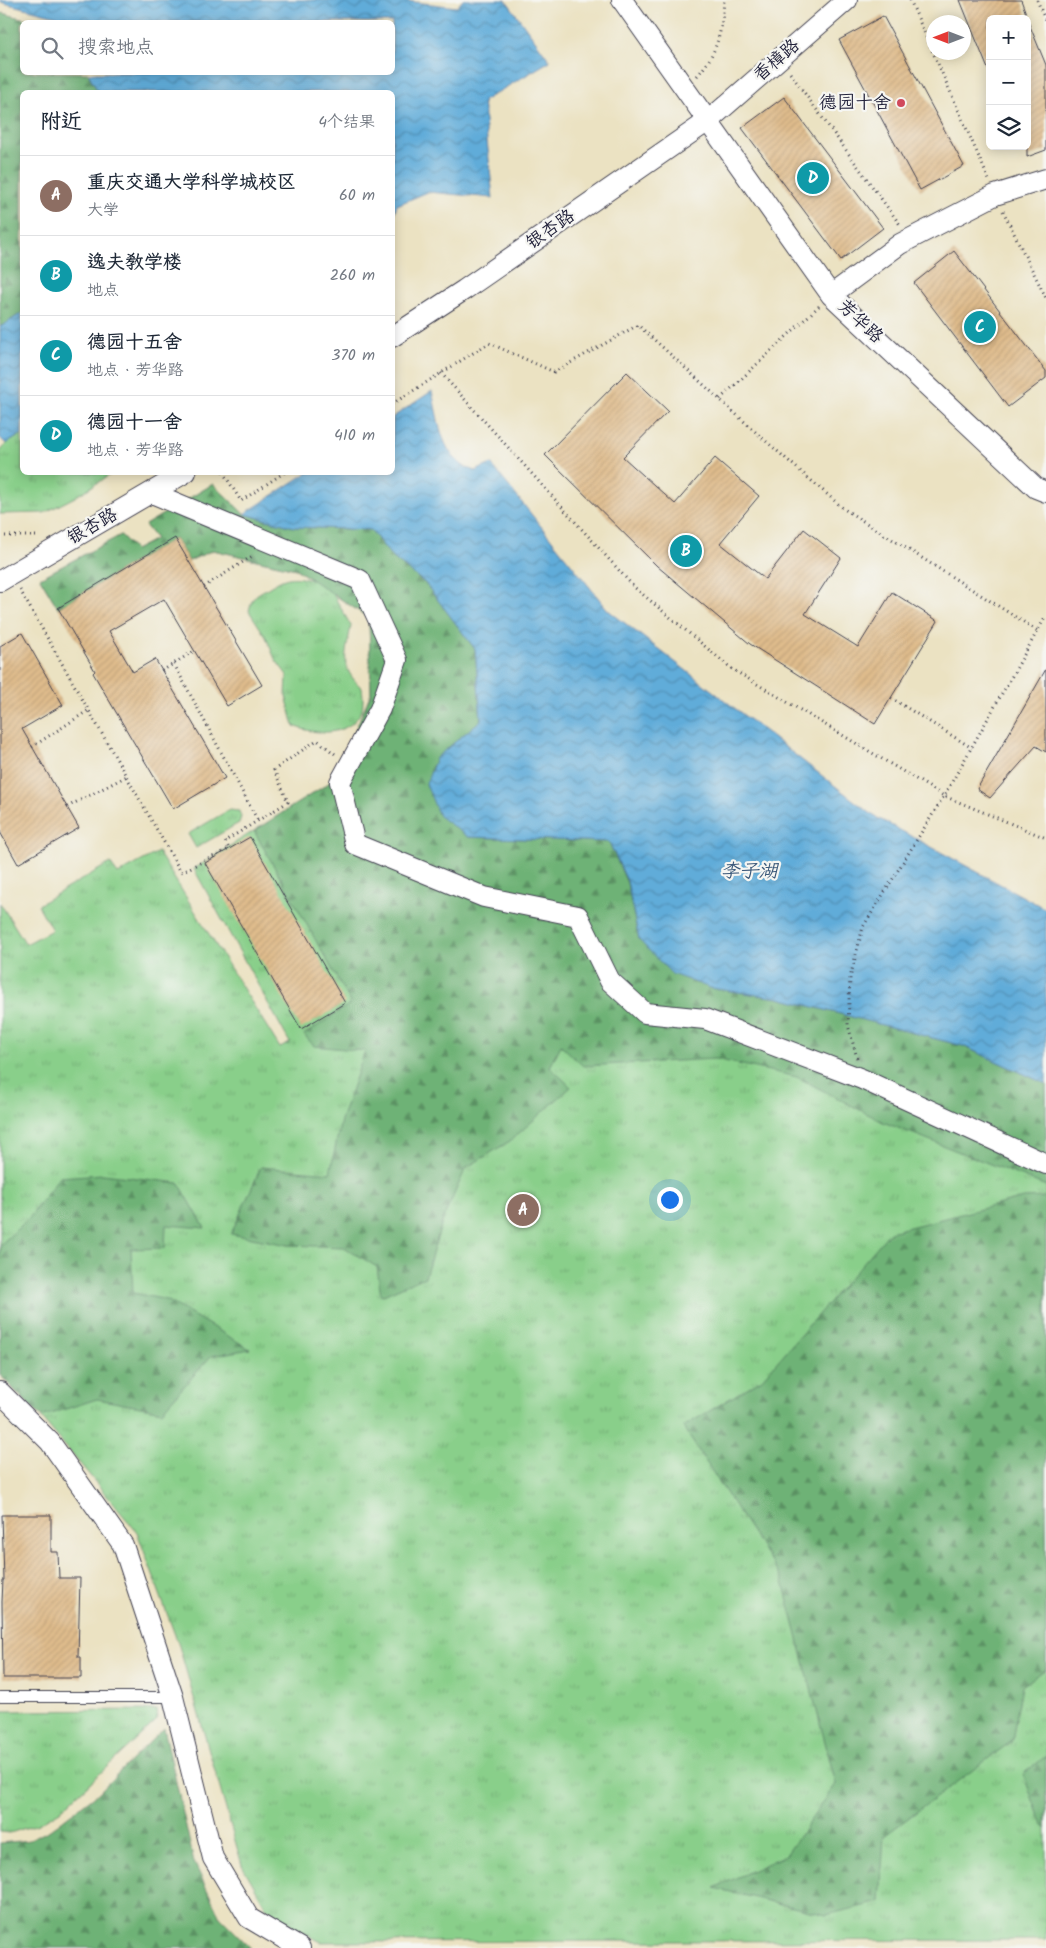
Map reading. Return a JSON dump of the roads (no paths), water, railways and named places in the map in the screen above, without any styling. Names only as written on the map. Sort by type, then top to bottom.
[{"type":"street","name":"芳华路","points":[[622,0],[831,295],[1043,484]]},
{"type":"street","name":"香樟路","points":[[708,121],[846,0]]},
{"type":"street","name":"银杏路","points":[[395,335],[708,121]]},
{"type":"street","points":[[831,295],[910,238],[996,195],[1046,180]]},
{"type":"street","name":"银杏路","points":[[5,578],[152,494],[181,475]]},
{"type":"street","points":[[152,494],[360,580],[397,660],[380,709],[340,782],[355,844],[484,896],[578,916],[610,981],[645,1014],[705,1019],[862,1079],[1046,1164]]},
{"type":"street","points":[[0,1392],[50,1442],[123,1544],[173,1697],[213,1858],[249,1918],[300,1948]]},
{"type":"lane","points":[[0,1697],[173,1697]]},
{"type":"water","points":[[0,0],[398,0],[457,7],[463,0],[506,0],[550,61],[483,101],[493,198],[428,192],[397,205],[395,211],[395,90],[97,90],[89,75],[395,75],[395,20],[63,20],[56,16],[0,2]]},
{"type":"water","points":[[20,314],[20,435],[6,444],[0,438],[0,327]]},
{"type":"water","name":"李子湖","points":[[432,391],[443,439],[455,458],[464,466],[475,471],[491,464],[608,610],[874,816],[1046,909],[1046,1084],[963,1046],[779,998],[710,988],[672,974],[639,940],[627,881],[609,842],[468,837],[439,816],[426,784],[436,758],[481,720],[475,649],[425,583],[392,557],[371,530],[294,527],[244,514],[304,475],[395,475],[395,416]]},
{"type":"place","name":"德园十舍","points":[[901,103]]},
{"type":"place","name":"德园十一舍","points":[[813,178]]},
{"type":"place","name":"德园十五舍","points":[[980,327]]},
{"type":"place","name":"逸夫教学楼","points":[[686,551]]},
{"type":"place","name":"重庆交通大学科学城校区","points":[[523,1210]]}]
